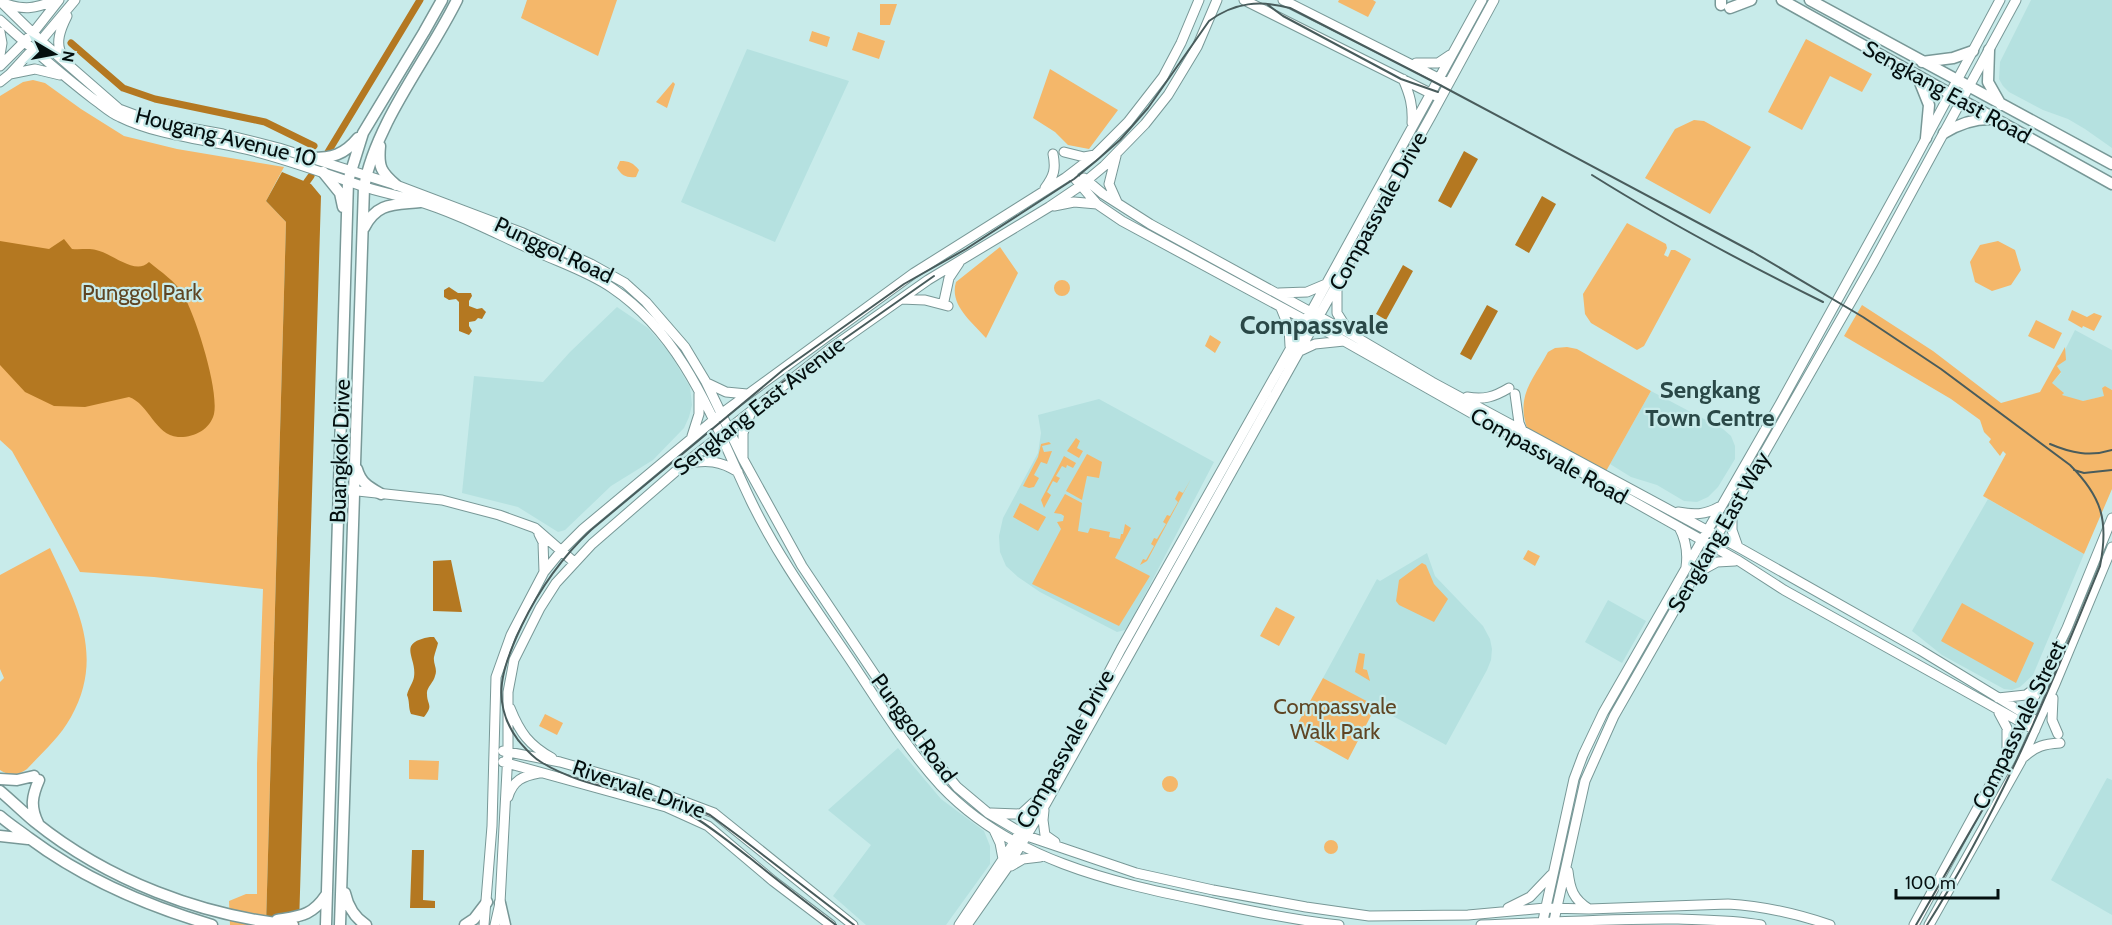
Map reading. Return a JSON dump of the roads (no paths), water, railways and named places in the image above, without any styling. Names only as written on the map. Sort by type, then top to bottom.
[{"type":"main road","points":[[1,1],[15,7],[29,9],[58,0]]},
{"type":"main road","points":[[0,66],[33,33],[58,0]]},
{"type":"main road","name":"Buangkok Drive","points":[[326,925],[349,176],[363,133],[442,0]]},
{"type":"main road","name":"Buangkok Drive","points":[[340,925],[365,181],[383,131],[457,0]]},
{"type":"main road","name":"Sengkang East Avenue","points":[[495,925],[500,903],[508,752],[508,703],[514,660],[540,608],[556,583],[592,544],[683,465],[830,349],[900,298],[1084,184],[1117,155],[1160,107],[1180,76],[1197,47],[1217,0]]},
{"type":"main road","points":[[1244,0],[1440,99]]},
{"type":"main road","points":[[1283,0],[1449,83]]},
{"type":"main road","name":"Compassvale Drive","points":[[1005,863],[1018,844],[1294,351],[1312,318],[1326,284],[1482,0]]},
{"type":"main road","name":"Compassvale Drive","points":[[1312,318],[1337,284],[1494,0]]},
{"type":"main road","points":[[1724,4],[1751,0]]},
{"type":"main road","name":"Sengkang East Road","points":[[1782,0],[2112,184]]},
{"type":"main road","name":"Sengkang East Road","points":[[1810,0],[2112,164]]},
{"type":"main road","name":"Sengkang East Way","points":[[1712,533],[1722,506],[2000,0]]},
{"type":"main road","name":"Sengkang East Way","points":[[1554,923],[1585,781],[1614,716],[1706,543],[1732,510],[1873,263],[2016,0]]},
{"type":"main road","name":"Hougang Avenue 10","points":[[1,1],[33,33],[119,109],[151,121],[223,134],[311,158],[349,176]]},
{"type":"main road","points":[[0,82],[33,50],[73,2]]},
{"type":"main road","points":[[67,63],[59,51],[58,44],[61,29],[73,2]]},
{"type":"main road","name":"Sengkang East Avenue","points":[[484,925],[492,838],[496,677],[511,635],[544,572],[561,550],[592,521],[747,394],[914,273],[1042,193],[1095,155],[1128,122],[1163,77],[1181,43],[1198,2]]},
{"type":"main road","name":"Hougang Avenue 10","points":[[0,20],[63,76],[117,117],[149,128],[221,143],[323,172],[349,176]]},
{"type":"main road","points":[[0,32],[2,43],[0,55]]},
{"type":"main road","points":[[1989,50],[1988,82],[2001,105]]},
{"type":"main road","points":[[1922,62],[1953,58],[1973,51]]},
{"type":"main road","points":[[1411,63],[1438,63],[1452,54]]},
{"type":"main road","points":[[10,74],[35,69],[63,76]]},
{"type":"main road","points":[[1917,75],[1929,105],[1926,138]]},
{"type":"main road","points":[[1403,79],[1411,96],[1413,109],[1411,128]]},
{"type":"main road","points":[[1944,133],[1969,121],[1983,118],[1997,119]]},
{"type":"main road","points":[[383,131],[379,160],[384,175],[396,185]]},
{"type":"main road","points":[[311,158],[330,158],[341,155],[363,133]]},
{"type":"main road","points":[[1064,152],[1084,157],[1095,155]]},
{"type":"main road","points":[[1042,193],[1054,176],[1053,154]]},
{"type":"main road","points":[[1117,155],[1109,184],[1113,197],[1120,206]]},
{"type":"main road","points":[[323,172],[340,193],[346,222]]},
{"type":"main road","name":"Compassvale Road","points":[[1074,172],[1097,204],[1139,230],[1281,308],[1349,333],[1415,372],[1738,547],[1920,650],[1997,698],[2036,726]]},
{"type":"main road","name":"Punggol Road","points":[[349,176],[493,231],[580,271],[613,289],[640,311],[666,338],[717,417]]},
{"type":"main road","name":"Punggol Road","points":[[365,181],[396,185],[523,233],[614,276],[646,302],[677,336],[706,382],[724,431],[743,459],[802,566],[920,742],[957,787],[988,813],[1023,834],[1136,873],[1306,908],[1377,916],[1468,915],[1556,908],[1588,914],[1721,920],[1761,925]]},
{"type":"main road","name":"Compassvale Road","points":[[1084,184],[1150,224],[1276,293],[1344,341],[1424,388],[1542,450],[1679,527],[1739,561],[1778,587],[1998,711],[2024,719]]},
{"type":"main road","points":[[362,233],[370,216],[380,208],[420,202]]},
{"type":"main road","points":[[1048,207],[1074,202],[1097,204]]},
{"type":"main road","points":[[900,298],[946,303],[949,278],[962,259]]},
{"type":"main road","points":[[1276,293],[1307,292],[1326,284]]},
{"type":"main road","points":[[1337,284],[1337,313],[1349,333]]},
{"type":"main road","points":[[1281,308],[1294,351],[1315,344],[1344,341]]},
{"type":"main road","points":[[706,382],[726,392],[747,394]]},
{"type":"main road","points":[[1458,395],[1480,399],[1512,391],[1522,430]]},
{"type":"main road","points":[[692,439],[699,414],[699,392]]},
{"type":"main road","points":[[743,459],[743,434],[753,410]]},
{"type":"main road","name":"Punggol Road","points":[[724,431],[738,472],[753,505],[798,583],[909,745],[941,785],[970,813],[1018,844],[1042,856],[1136,887],[1273,915],[1339,925]]},
{"type":"main road","points":[[683,465],[698,461],[716,461],[738,472]]},
{"type":"main road","points":[[355,463],[361,480],[366,486],[381,494]]},
{"type":"main road","points":[[339,489],[442,500],[465,505],[536,528],[574,562]]},
{"type":"main road","points":[[1668,510],[1696,515],[1722,506]]},
{"type":"main road","points":[[1732,510],[1732,530],[1738,547]]},
{"type":"main road","name":"Compassvale Street","points":[[1914,925],[2024,719],[2067,628],[2112,518]]},
{"type":"main road","points":[[1679,527],[1684,538],[1689,574],[1718,562],[1739,561]]},
{"type":"main road","points":[[536,528],[543,542],[544,572]]},
{"type":"main road","name":"Compassvale Street","points":[[1929,925],[2021,761],[2112,547]]},
{"type":"main road","name":"Sengkang East Way","points":[[1542,924],[1566,810],[1583,755],[1603,713],[1689,574]]},
{"type":"main road","points":[[2021,761],[2033,749],[2059,738],[2052,720],[2051,705],[2055,684]]},
{"type":"main road","points":[[1997,698],[2026,695],[2040,685]]},
{"type":"main road","points":[[508,703],[527,740],[560,762]]},
{"type":"main road","points":[[1998,711],[2007,728],[2006,756]]},
{"type":"main road","name":"Rivervale Drive","points":[[495,749],[560,762],[637,784],[714,813],[853,925]]},
{"type":"main road","name":"Rivervale Drive","points":[[494,760],[666,807],[708,826],[831,925]]},
{"type":"main road","points":[[505,804],[510,788],[518,780],[541,772]]},
{"type":"main road","points":[[0,778],[17,780],[36,778],[32,806],[39,825]]},
{"type":"main road","points":[[0,791],[39,825],[83,855],[145,886],[214,910],[293,925]]},
{"type":"main road","points":[[988,813],[1021,814],[1041,802],[1045,835],[1067,850]]},
{"type":"main road","points":[[0,816],[49,853],[114,889],[157,907],[212,925]]},
{"type":"main road","points":[[967,925],[1005,863],[1000,843],[992,827]]},
{"type":"main road","points":[[0,836],[32,840]]},
{"type":"main road","points":[[958,925],[1005,863],[1042,856]]},
{"type":"main road","points":[[1567,863],[1573,896],[1588,914],[1577,925]]},
{"type":"main road","points":[[1500,911],[1530,897],[1552,873]]},
{"type":"main road","points":[[342,884],[347,901],[357,919],[366,925]]},
{"type":"main road","points":[[271,922],[308,914],[326,895]]},
{"type":"main road","points":[[465,925],[474,919],[487,902]]},
{"type":"main road","points":[[500,903],[505,925]]},
{"type":"main road","name":"Punggol Road","points":[[1481,925],[1554,923],[1588,914],[1650,905],[1747,905],[1811,918],[1830,925]]},
{"type":"waterway","points":[[328,152],[420,0]]},
{"type":"waterway","points":[[71,43],[123,88],[155,99],[265,122],[314,146]]},
{"type":"waterway","points":[[306,183],[311,176]]},
{"type":"railway","points":[[836,925],[726,839],[692,816],[647,798],[575,778],[541,762],[532,755],[509,726],[504,711],[502,683],[515,640],[536,598],[552,574],[591,530],[783,370],[904,284],[966,249],[1074,179],[1120,140],[1148,108],[1209,21],[1228,10],[1248,4],[1279,5],[1290,8],[1753,252],[1863,317],[1941,369],[2070,465],[2081,477],[2096,499],[2103,523],[2104,536],[2100,566],[2022,749],[1977,839],[1927,925]]},
{"type":"railway","points":[[1268,5],[1283,16],[1401,79],[1438,92]]},
{"type":"railway","points":[[1592,175],[1706,241],[1823,302]]},
{"type":"railway","points":[[767,393],[934,276]]},
{"type":"railway","points":[[2050,444],[2081,453],[2112,450]]},
{"type":"railway","points":[[2074,470],[2084,473],[2112,470]]},
{"type":"railway","points":[[1916,925],[2002,776]]},
{"type":"railway","points":[[689,806],[710,815],[854,925]]},
{"type":"district","name":"Compassvale","points":[[1314,325]]},
{"type":"district","name":"Sengkang Town Centre","points":[[1710,403]]},
{"type":"park label","name":"Punggol Park","points":[[142,292]]},
{"type":"park label","name":"Compassvale Walk Park","points":[[1335,718]]}]
